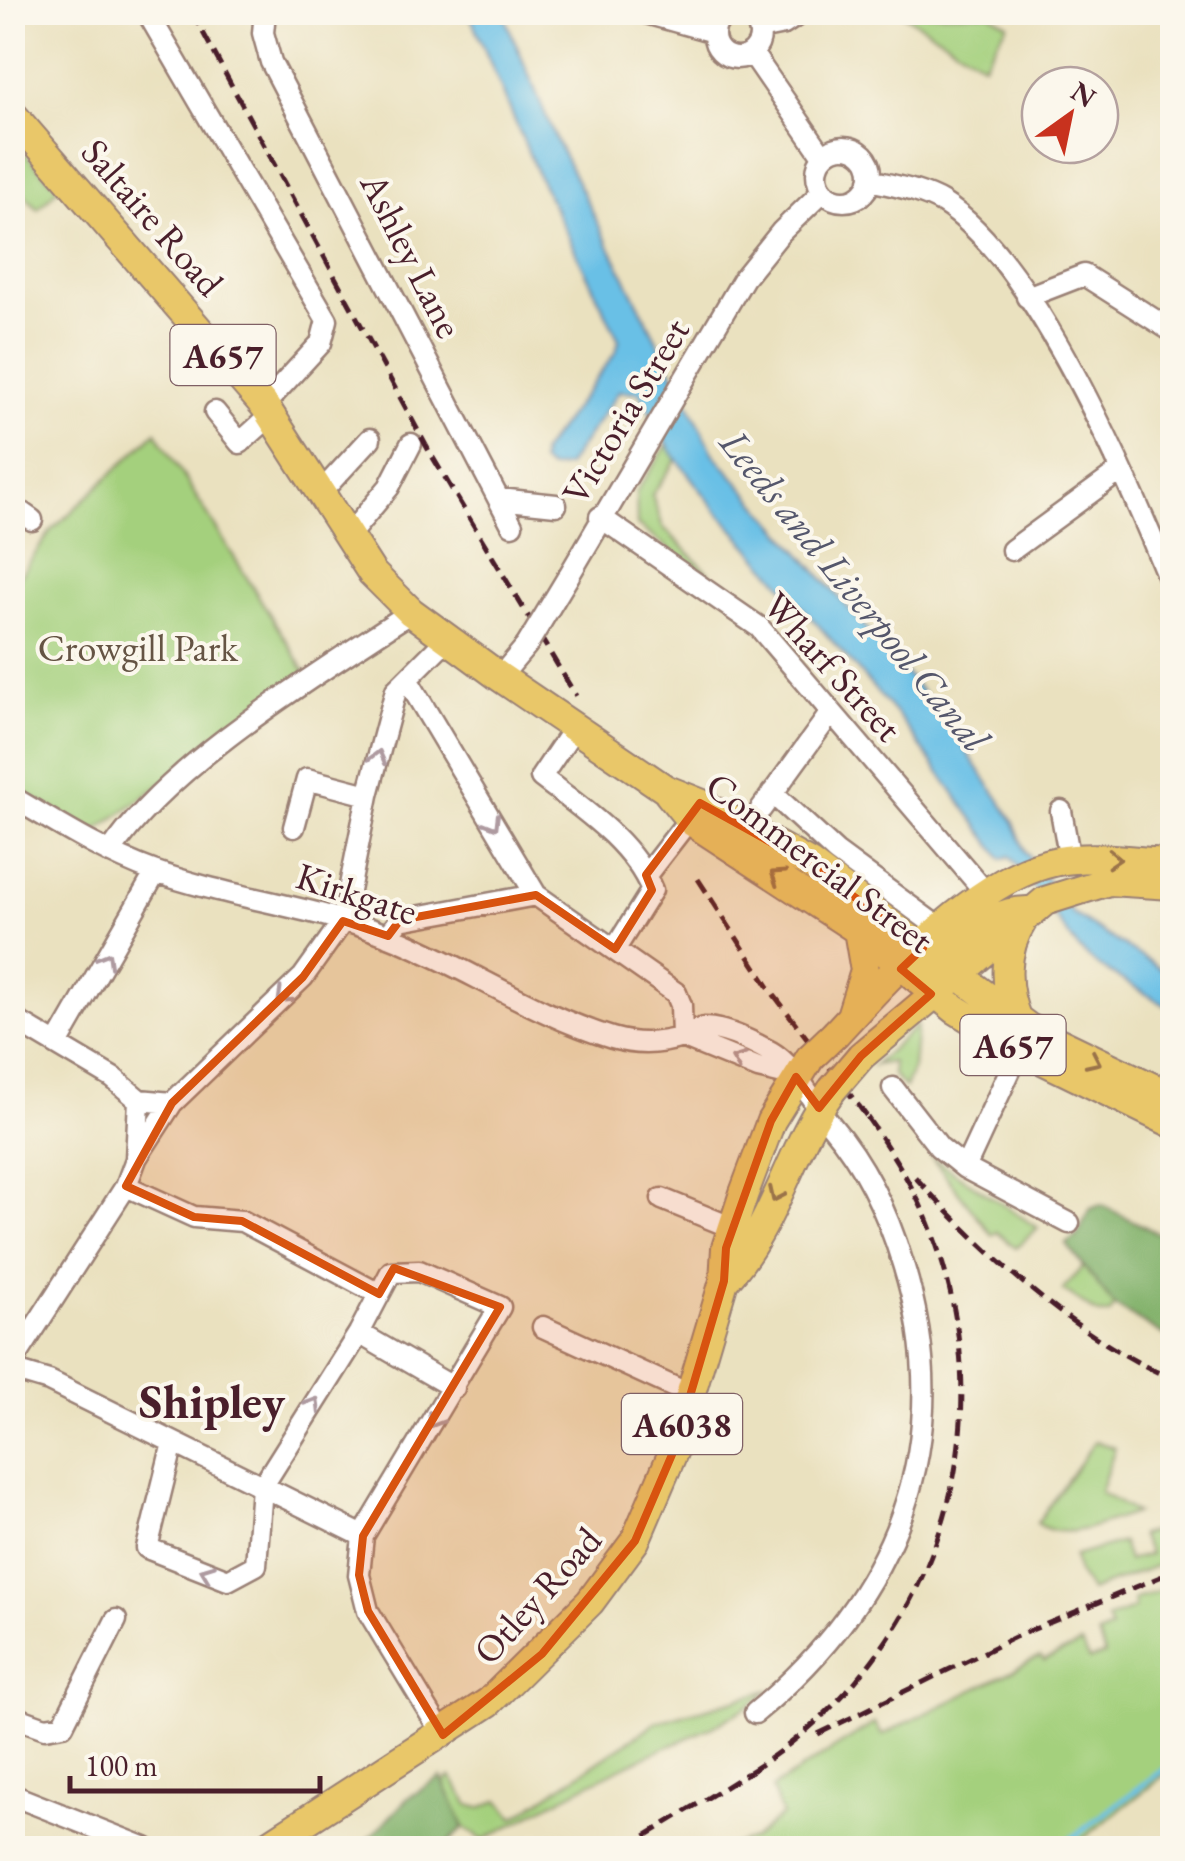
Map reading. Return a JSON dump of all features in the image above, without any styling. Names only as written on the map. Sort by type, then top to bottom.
[{"type":"main road","name":"Saltaire Road","points":[[12,114],[267,411],[372,573],[411,612]]},
{"type":"main road","name":"Commercial Street","points":[[411,612],[858,930],[931,994]]},
{"type":"main road","name":"Commercial Street","points":[[696,812],[810,864],[940,953]]},
{"type":"main road","name":"Otley Road","points":[[264,1848],[489,1702],[542,1654],[623,1559],[656,1500],[724,1282],[724,1260],[825,1099],[860,1056],[931,994],[940,953],[996,886],[1064,861],[1172,863]]},
{"type":"main road","name":"Otley Road","points":[[744,1232],[772,1122],[803,1068],[901,969],[1072,890],[1109,882],[1172,885]]},
{"type":"main road","points":[[1018,1020],[1007,982],[1009,954],[1016,931],[1029,911]]},
{"type":"main road","points":[[843,1026],[863,990],[865,971],[858,930]]},
{"type":"main road","name":"A657","points":[[940,953],[1018,1020],[1061,1046],[1172,1097]]},
{"type":"main road","name":"A657","points":[[931,994],[1020,1049],[1172,1123]]},
{"type":"street","points":[[147,12],[327,320],[321,343],[240,443],[215,412]]},
{"type":"street","name":"Ashley Lane","points":[[265,12],[263,33],[271,62],[512,524]]},
{"type":"street","points":[[642,12],[714,32]]},
{"type":"street","points":[[759,29],[784,24],[802,12]]},
{"type":"street","points":[[752,53],[740,58],[724,54],[716,45],[714,32],[721,19],[741,13],[759,29]]},
{"type":"street","points":[[752,53],[759,29]]},
{"type":"street","points":[[752,53],[824,156]]},
{"type":"street","points":[[842,147],[854,149],[868,161],[870,180],[854,199],[835,199],[824,191],[818,177],[824,156],[842,147]]},
{"type":"street","points":[[870,180],[944,204],[993,251],[1059,344],[1172,587]]},
{"type":"street","name":"Victoria Street","points":[[500,678],[527,645],[744,278],[781,232],[824,191]]},
{"type":"street","points":[[1027,297],[1084,275],[1172,331]]},
{"type":"street","points":[[322,491],[370,439]]},
{"type":"street","points":[[349,535],[389,487],[411,444]]},
{"type":"street","points":[[1012,550],[1120,471]]},
{"type":"street","points":[[499,499],[556,505]]},
{"type":"street","points":[[12,506],[32,520]]},
{"type":"street","name":"Wharf Street","points":[[600,517],[759,627],[830,714],[996,886]]},
{"type":"street","points":[[110,854],[133,819],[210,754],[411,612]]},
{"type":"street","points":[[363,1536],[17,1368],[172,1103],[303,977],[343,920],[368,795],[396,690],[448,638]]},
{"type":"street","points":[[407,679],[536,895],[676,993],[681,1004],[682,1037]]},
{"type":"street","points":[[830,714],[767,800],[910,904],[940,953]]},
{"type":"street","points":[[574,728],[540,777],[600,822],[646,876],[652,890],[615,950]]},
{"type":"street","points":[[294,827],[306,779],[368,795]]},
{"type":"street","name":"Kirkgate","points":[[12,798],[110,854],[156,872],[343,920],[388,936],[536,1008],[613,1038],[643,1044],[682,1037],[769,1071],[803,1068]]},
{"type":"street","points":[[1061,811],[1064,861]]},
{"type":"street","points":[[646,876],[696,812]]},
{"type":"street","points":[[57,1044],[156,872]]},
{"type":"street","points":[[388,936],[400,920],[518,894],[536,895]]},
{"type":"street","points":[[12,1018],[114,1078],[139,1100],[172,1103]]},
{"type":"street","points":[[965,1168],[1020,1049]]},
{"type":"street","points":[[755,1714],[806,1669],[874,1578],[902,1515],[921,1435],[925,1351],[900,1253],[855,1156],[825,1099],[803,1068]]},
{"type":"street","points":[[892,1088],[939,1146],[965,1168],[1069,1223]]},
{"type":"street","points":[[136,1159],[139,1100]]},
{"type":"street","points":[[126,1186],[194,1217],[242,1221],[379,1294]]},
{"type":"street","points":[[662,1199],[744,1232]]},
{"type":"street","points":[[174,1443],[148,1548],[228,1580],[256,1565],[262,1487],[392,1272],[418,1271],[500,1307],[363,1536],[359,1575],[368,1611],[442,1735]]},
{"type":"street","points":[[544,1326],[691,1395]]},
{"type":"street","points":[[359,1332],[454,1388]]},
{"type":"street","points":[[12,1716],[45,1728],[64,1725],[116,1620]]},
{"type":"street","points":[[12,1795],[146,1848]]},
{"type":"highlighted area","points":[[700,803],[810,864],[923,948],[901,969],[931,994],[861,1056],[819,1108],[796,1077],[771,1121],[726,1248],[724,1281],[674,1450],[635,1541],[542,1654],[443,1735],[368,1611],[359,1575],[363,1536],[500,1307],[394,1268],[379,1294],[242,1221],[194,1217],[126,1186],[172,1103],[303,977],[343,921],[388,936],[400,920],[536,895],[615,949],[652,890],[646,875]]},
{"type":"green space","points":[[989,13],[1008,24],[983,64],[903,14]]},
{"type":"green space","points":[[15,143],[58,188],[38,209],[13,182]]},
{"type":"green space","name":"Crowgill Park","points":[[156,432],[310,679],[93,833],[13,787],[13,586],[51,531]]},
{"type":"green space","points":[[669,442],[678,458],[652,495],[663,527],[709,573],[704,575],[637,525],[636,492]]},
{"type":"green space","points":[[917,1025],[913,1068],[905,1088],[893,1075],[892,1062],[874,1065]]},
{"type":"green space","points":[[931,1157],[1038,1228],[1016,1248],[997,1232],[992,1235]]},
{"type":"green space","points":[[1101,1205],[1162,1235],[1172,1218],[1172,1330],[1164,1336],[1115,1306],[1066,1244],[1077,1236],[1090,1209]]},
{"type":"green space","points":[[1083,1266],[1115,1306],[1109,1314],[1098,1314],[1063,1290]]},
{"type":"green space","points":[[1095,1441],[1115,1448],[1100,1492],[1136,1513],[1073,1531],[1048,1529],[1037,1523]]},
{"type":"green space","points":[[1155,1531],[1164,1563],[1090,1591],[1078,1573],[1074,1556],[1122,1542],[1128,1561],[1149,1554],[1140,1535]]},
{"type":"green space","points":[[1172,1586],[1172,1769],[1071,1848],[723,1848],[753,1839],[782,1815],[772,1788],[875,1723],[882,1735],[1040,1657],[1044,1661],[1081,1644],[1089,1660],[1105,1655],[1098,1635],[1111,1629],[1107,1619],[1135,1608],[1133,1600]]},
{"type":"green space","points":[[770,1690],[719,1723],[609,1774],[483,1840],[464,1827],[443,1783],[451,1777],[469,1805],[480,1808],[499,1800],[514,1818],[657,1722]]},
{"type":"green space","points":[[441,1777],[464,1827],[443,1848],[372,1848],[367,1841],[408,1798]]},
{"type":"water","points":[[469,13],[503,13],[556,140],[714,454],[942,715],[1013,820],[1025,851],[1073,914],[1172,976],[1172,1009],[1097,965],[1078,948],[1010,856],[1002,859],[899,717],[713,506],[673,454],[639,392],[619,391],[567,466],[550,469],[541,463],[541,453],[616,352],[619,340],[538,175]]},
{"type":"waterway","points":[[1059,1848],[1172,1763]]},
{"type":"railway","points":[[192,12],[429,451],[576,696]]},
{"type":"railway","points":[[698,879],[774,995],[868,1118]]},
{"type":"railway","points":[[749,1772],[813,1725],[866,1668],[908,1604],[939,1535],[957,1461],[962,1384],[953,1307],[931,1230],[917,1197],[859,1106]]},
{"type":"railway","points":[[915,1177],[1033,1291],[1100,1340],[1172,1379]]},
{"type":"railway","points":[[818,1734],[1015,1637],[1172,1572]]},
{"type":"railway","points":[[626,1848],[761,1765]]},
{"type":"district","name":"Shipley","points":[[212,1401]]},
{"type":"water label","name":"Leeds and Liverpool Canal","points":[[855,590]]}]
